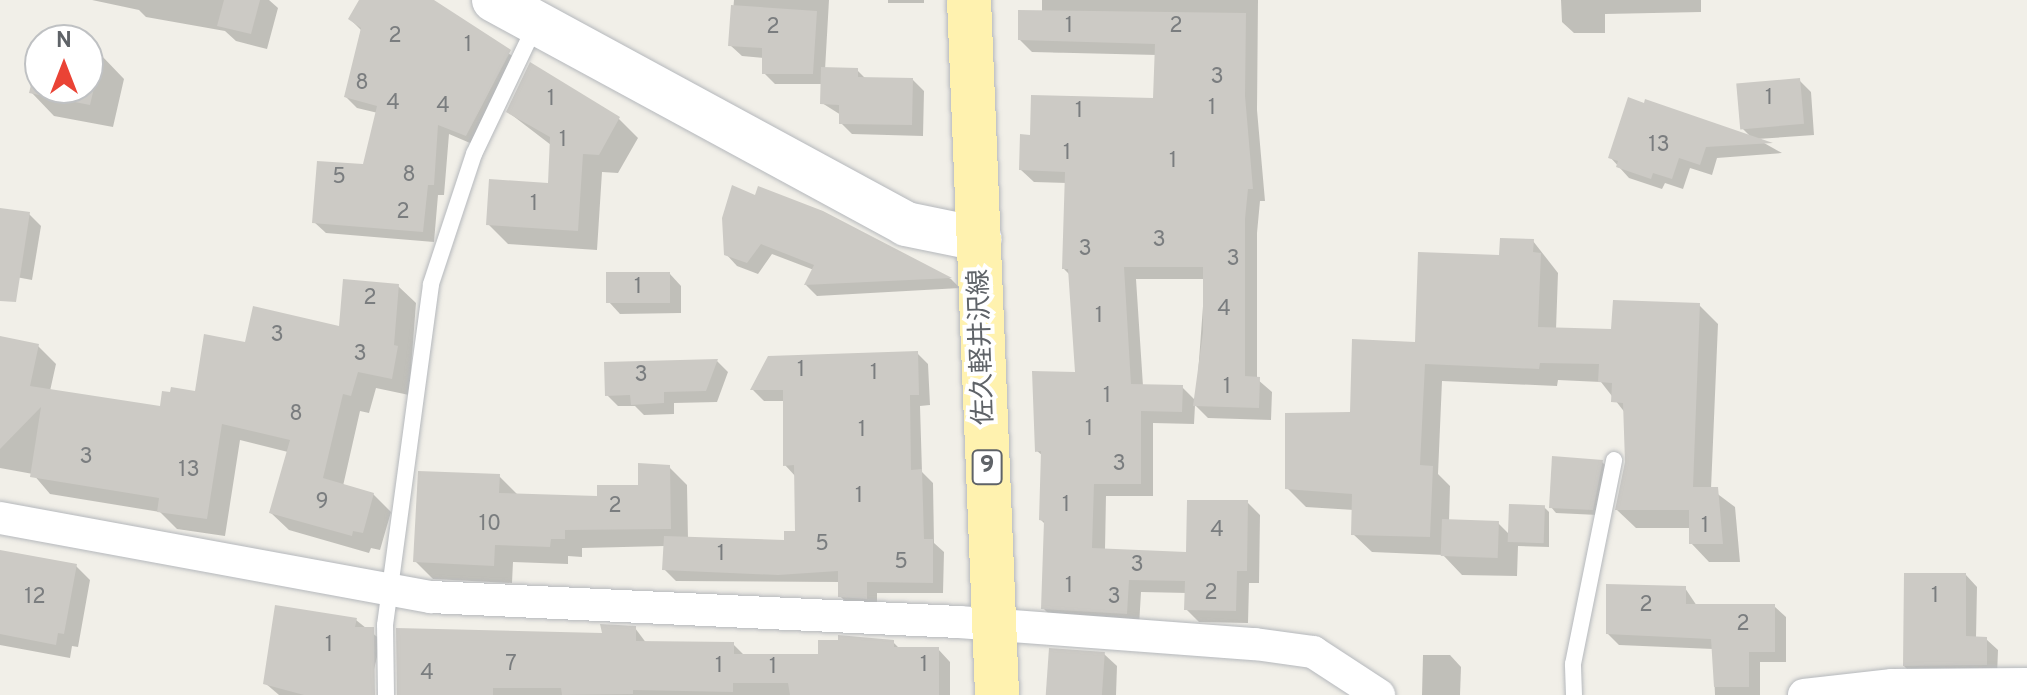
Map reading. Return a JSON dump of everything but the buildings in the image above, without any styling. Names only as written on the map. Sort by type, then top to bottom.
[{"type":"main road","name":"佐久軽井沢線","points":[[969,0],[997,695]]},
{"type":"street","points":[[494,0],[535,26],[906,224],[979,239]]},
{"type":"street","points":[[0,518],[391,589],[465,599],[993,624],[1313,652],[1379,695]]},
{"type":"street","points":[[1804,695],[1892,685],[2027,684]]},
{"type":"lane","points":[[386,695],[391,589],[431,284],[474,154],[535,26]]},
{"type":"lane","points":[[1574,695],[1573,664],[1614,460]]}]
